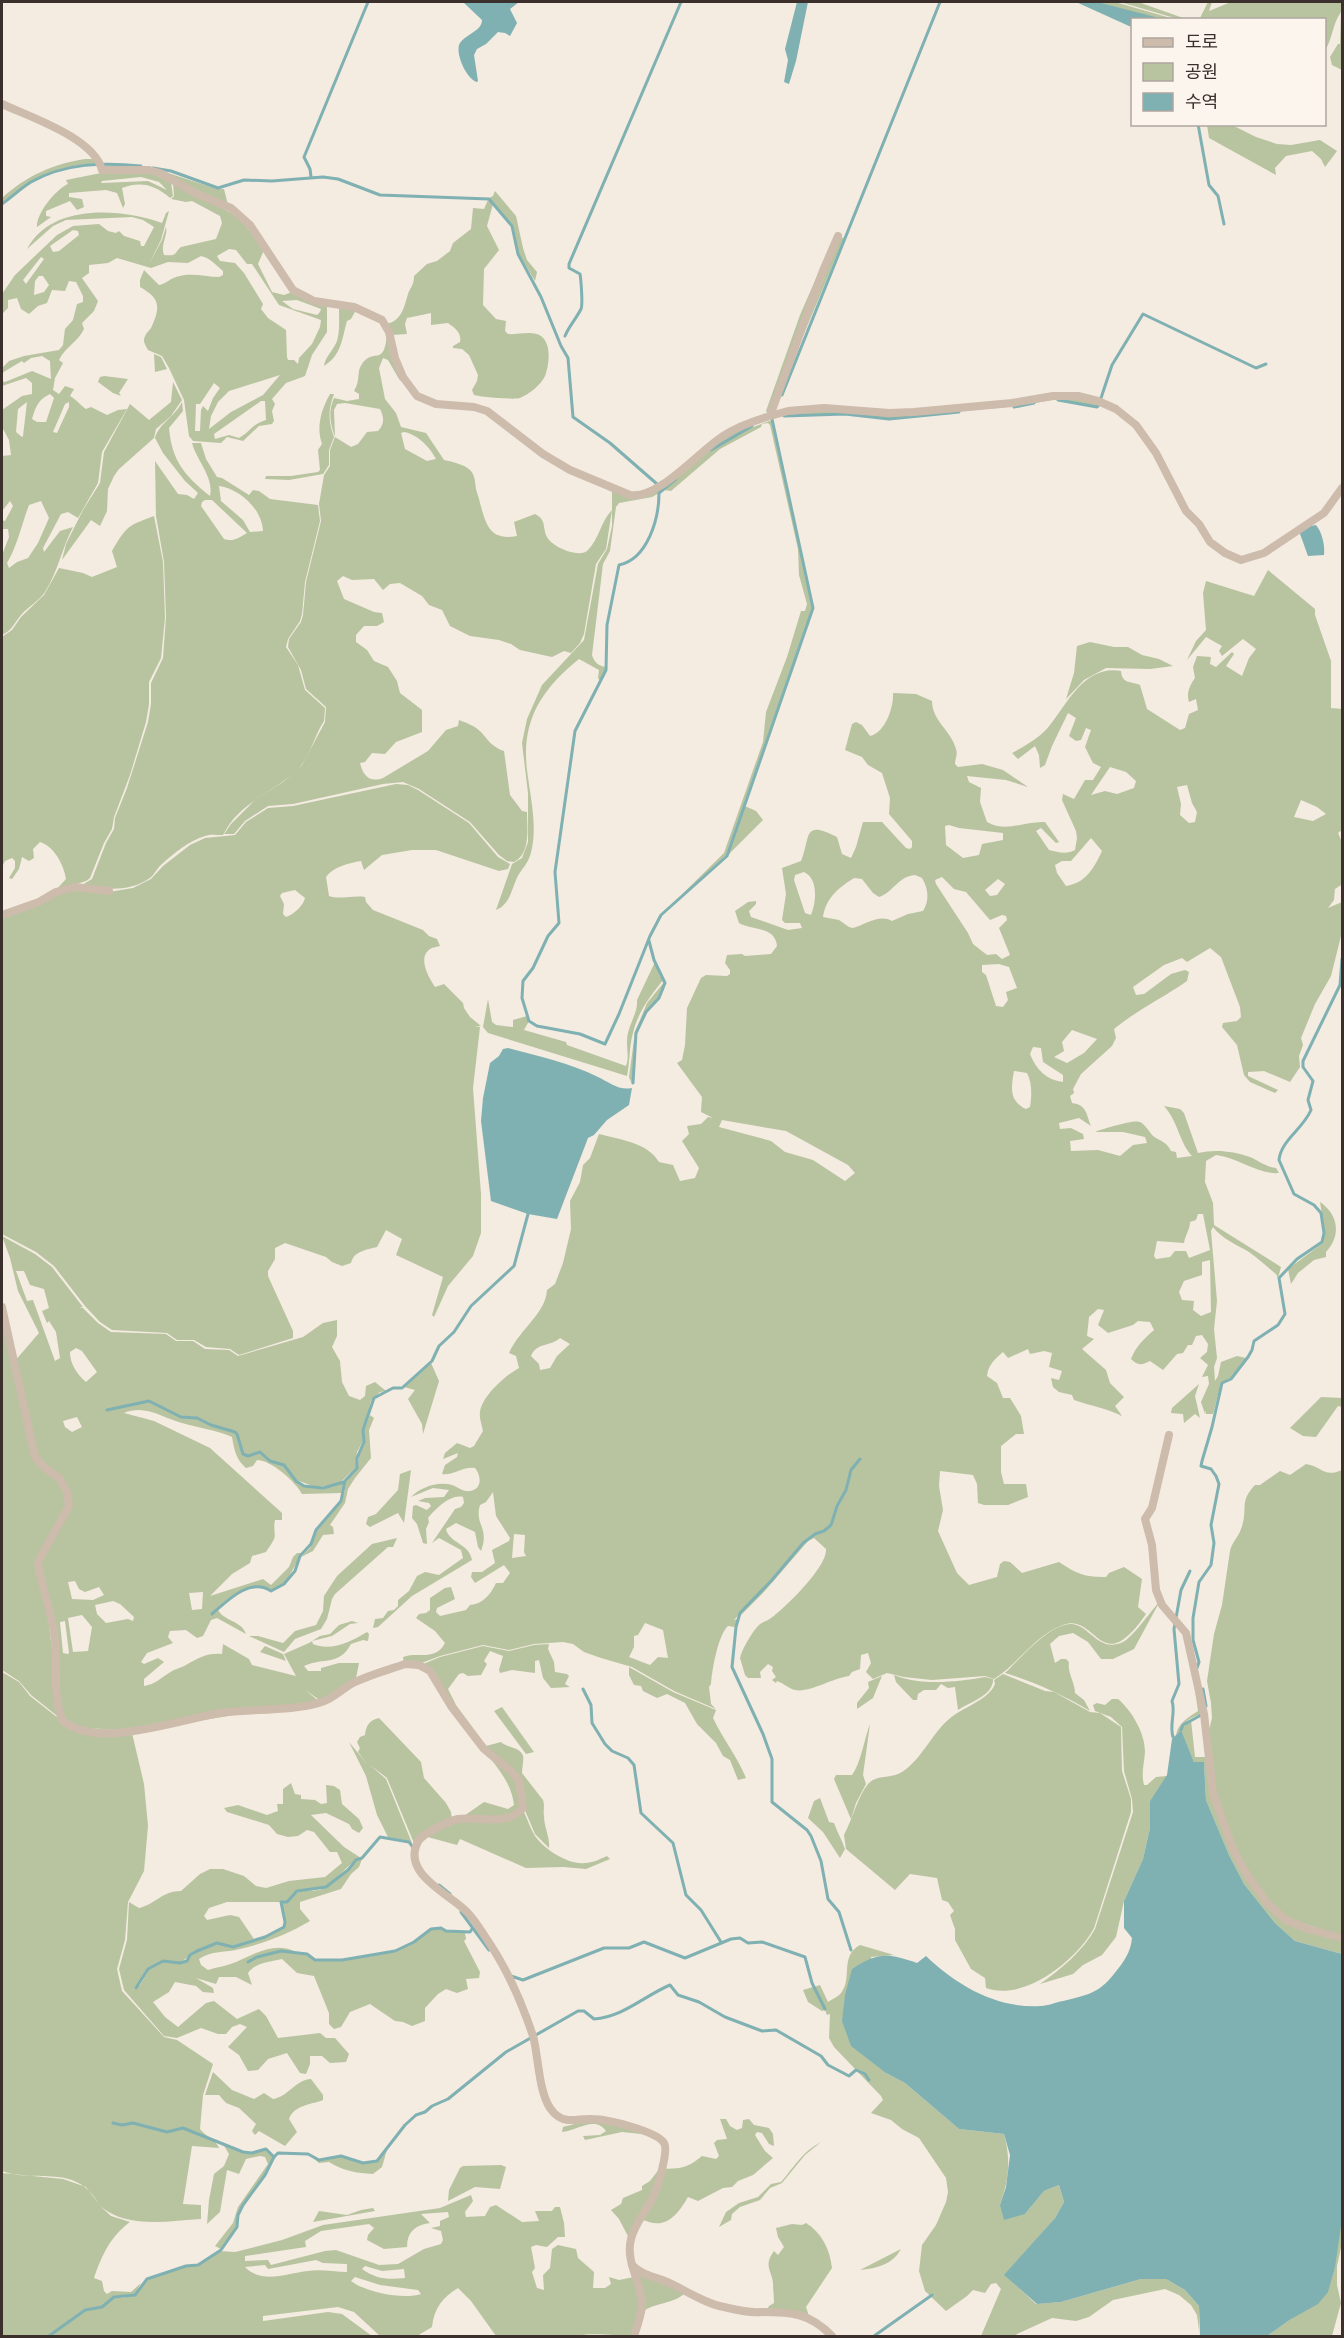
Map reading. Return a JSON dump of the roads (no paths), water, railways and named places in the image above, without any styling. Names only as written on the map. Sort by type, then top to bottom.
[{"type":"street","points":[[2,104],[76,139],[90,149],[101,163],[102,170],[149,170],[160,173],[197,194],[231,208],[250,225],[293,290],[314,301],[354,307],[382,320],[389,332],[395,358],[403,377],[417,396],[436,404],[474,407],[487,411],[551,459],[624,494],[640,496],[654,491],[722,436],[743,424],[788,411],[824,408],[881,413],[914,412],[1012,403],[1053,396],[1078,396],[1098,401],[1116,409],[1136,425],[1160,459],[1186,511],[1210,542],[1225,554],[1241,560],[1263,554],[1324,513],[1342,488]]},
{"type":"street","points":[[770,416],[822,273],[838,236]]},
{"type":"street","points":[[2,915],[39,902],[56,892],[75,887],[109,891]]},
{"type":"street","points":[[2,1307],[35,1457],[45,1468],[60,1478],[67,1492],[69,1506],[40,1556],[38,1564],[56,1642],[57,1692],[62,1720],[74,1728],[86,1731],[133,1732],[227,1712],[313,1705],[337,1695],[354,1682],[405,1664],[419,1665],[430,1671],[451,1706],[484,1749],[519,1781],[523,1808],[513,1816],[501,1819],[461,1819],[442,1825],[418,1841],[415,1857],[427,1882],[466,1912],[500,1961],[527,2020],[538,2060],[545,2099],[555,2115],[570,2121],[594,2118],[653,2134],[663,2141],[666,2151],[652,2198],[635,2226],[630,2242],[632,2265],[642,2305],[634,2337]]},
{"type":"street","points":[[1169,1436],[1152,1508],[1145,1518],[1152,1545],[1156,1590],[1162,1605],[1186,1633],[1204,1714],[1216,1803],[1233,1849],[1244,1870],[1267,1903],[1286,1920],[1308,1929],[1342,1938]]},
{"type":"street","points":[[632,2265],[640,2273],[721,2307],[760,2313],[775,2311],[800,2314],[826,2330],[832,2337]]},
{"type":"water","points":[[463,2],[519,2],[510,9],[517,23],[510,36],[498,32],[477,49],[474,55],[477,82],[466,71],[460,59],[459,47],[463,40],[477,30],[482,20]]},
{"type":"water","points":[[797,2],[808,2],[789,84],[784,82],[788,60],[785,49]]},
{"type":"water","points":[[1076,2],[1097,2],[1159,18],[1131,18],[1131,27]]},
{"type":"water","points":[[1316,525],[1323,539],[1324,555],[1308,556],[1299,531]]},
{"type":"water","points":[[508,1048],[554,1060],[618,1087],[632,1088],[629,1105],[607,1120],[594,1135],[588,1138],[557,1219],[528,1214],[491,1201],[481,1121],[483,1098],[490,1063],[499,1056],[503,1049]]},
{"type":"water","points":[[1181,1730],[1194,1762],[1204,1762],[1206,1800],[1244,1884],[1275,1923],[1295,1941],[1342,1954],[1342,2219],[1335,2267],[1328,2292],[1318,2304],[1267,2336],[1200,2336],[1199,2306],[1185,2290],[1166,2279],[1141,2279],[1061,2302],[1037,2304],[1004,2275],[1055,2218],[1064,2202],[1059,2185],[1044,2191],[1025,2214],[1004,2220],[1000,2205],[1006,2187],[1010,2155],[1004,2134],[959,2129],[905,2083],[886,2073],[851,2046],[842,2021],[845,1995],[852,1969],[869,1959],[883,1956],[898,1957],[917,1963],[926,1956],[964,1985],[978,1993],[1009,2004],[1044,2006],[1092,1993],[1103,1986],[1120,1966],[1130,1948],[1132,1938],[1124,1928],[1124,1901],[1143,1859],[1150,1828],[1150,1801],[1167,1775],[1172,1739]]},
{"type":"waterway","points":[[311,177],[304,157],[368,2]]},
{"type":"waterway","points":[[565,336],[581,309],[582,303],[580,274],[569,268],[569,264],[681,2]]},
{"type":"waterway","points":[[782,395],[940,2]]},
{"type":"waterway","points":[[1198,126],[1209,185],[1218,196],[1224,224]]},
{"type":"waterway","points":[[2,204],[31,182],[57,171],[98,164],[141,166]]},
{"type":"waterway","points":[[153,168],[171,171],[218,188],[244,180],[272,181],[323,177],[338,179],[380,195],[489,199],[512,226],[518,254],[541,297],[568,358],[573,417],[610,443],[657,484]]},
{"type":"waterway","points":[[1101,398],[1112,365],[1143,314],[1256,368],[1266,364]]},
{"type":"waterway","points":[[1058,400],[1097,407],[1100,404]]},
{"type":"waterway","points":[[1014,407],[1034,403]]},
{"type":"waterway","points":[[784,416],[845,414],[889,419],[959,412]]},
{"type":"waterway","points":[[676,479],[659,493],[654,525],[644,546],[637,555],[619,565],[607,625],[606,670],[575,731],[555,872],[559,923],[548,936],[533,968],[523,981],[522,998],[529,1021],[537,1026],[580,1034],[605,1044],[661,915],[727,856],[813,608],[772,419]]},
{"type":"waterway","points":[[711,450],[752,426]]},
{"type":"waterway","points":[[633,1083],[636,1033],[646,1012],[659,998],[665,983],[654,960],[649,941]]},
{"type":"waterway","points":[[1197,1668],[1199,1662],[1193,1640],[1193,1618],[1199,1582],[1211,1565],[1214,1543],[1211,1525],[1219,1484],[1211,1469],[1201,1466],[1222,1383],[1231,1379],[1248,1357],[1254,1341],[1278,1325],[1285,1314],[1279,1278],[1297,1259],[1322,1242],[1324,1233],[1321,1213],[1314,1205],[1294,1194],[1279,1160],[1284,1146],[1311,1110],[1308,1100],[1313,1081],[1303,1067],[1303,1061],[1340,985],[1342,959]]},
{"type":"waterway","points":[[212,1614],[239,1592],[255,1587],[263,1587],[271,1591],[284,1584],[295,1571],[300,1556],[311,1544],[316,1530],[341,1501],[345,1481],[357,1468],[357,1458],[364,1442],[363,1430],[374,1398],[393,1388],[402,1388],[432,1361],[439,1346],[454,1332],[471,1306],[514,1266],[528,1214]]},
{"type":"waterway","points":[[107,1410],[149,1401],[181,1417],[197,1418],[235,1432],[243,1454],[248,1456],[260,1452],[270,1461],[284,1465],[296,1481],[304,1486],[323,1488],[344,1482]]},
{"type":"waterway","points":[[851,1950],[839,1912],[828,1899],[821,1861],[811,1836],[807,1830],[772,1802],[772,1759],[732,1667],[736,1627],[740,1613],[803,1543],[831,1525],[837,1506],[846,1490],[851,1470],[860,1459]]},
{"type":"waterway","points":[[1173,1737],[1172,1701],[1179,1684],[1174,1629],[1181,1590],[1190,1571]]},
{"type":"waterway","points":[[583,1689],[591,1705],[592,1723],[605,1744],[612,1751],[628,1758],[634,1765],[641,1813],[673,1843],[686,1895],[701,1910],[721,1942]]},
{"type":"waterway","points":[[1203,1689],[1206,1706]]},
{"type":"waterway","points":[[1181,1730],[1183,1725],[1203,1714]]},
{"type":"waterway","points":[[136,1988],[148,1969],[163,1961],[180,1963],[187,1961],[190,1955],[197,1951],[217,1943],[233,1947],[265,1937],[284,1927],[281,1902],[287,1902],[297,1891],[326,1887],[348,1870],[356,1860],[362,1858],[380,1837],[409,1842],[414,1849]]},
{"type":"waterway","points":[[439,1885],[450,1894]]},
{"type":"waterway","points":[[461,1912],[489,1950]]},
{"type":"waterway","points":[[248,1962],[257,1957],[281,1951],[307,1954],[315,1960],[342,1960],[395,1951],[414,1942],[431,1929],[470,1932],[472,1929]]},
{"type":"waterway","points":[[511,1976],[523,1980],[604,1948],[629,1948],[644,1942],[685,1958],[731,1939],[740,1938],[748,1943],[762,1942],[805,1957],[812,1983],[825,2009]]},
{"type":"waterway","points":[[113,2123],[122,2125],[133,2123],[167,2132],[183,2128],[243,2152],[252,2153],[266,2149],[274,2157],[278,2153],[308,2154],[319,2160],[341,2156],[363,2163],[377,2161],[405,2125],[416,2115],[448,2099],[506,2052],[578,2011],[584,2011],[594,2019],[605,2017],[624,2010],[670,1985],[678,1995],[699,2002],[725,2017],[762,2031],[776,2030],[821,2056],[828,2065],[849,2076],[856,2070],[865,2074],[869,2080]]},
{"type":"waterway","points":[[49,2336],[85,2310],[102,2307],[114,2297],[135,2295],[147,2279],[186,2266],[198,2265],[221,2250],[237,2227],[238,2215],[243,2205],[265,2175],[274,2157]]},
{"type":"waterway","points":[[874,2336],[932,2295]]}]
